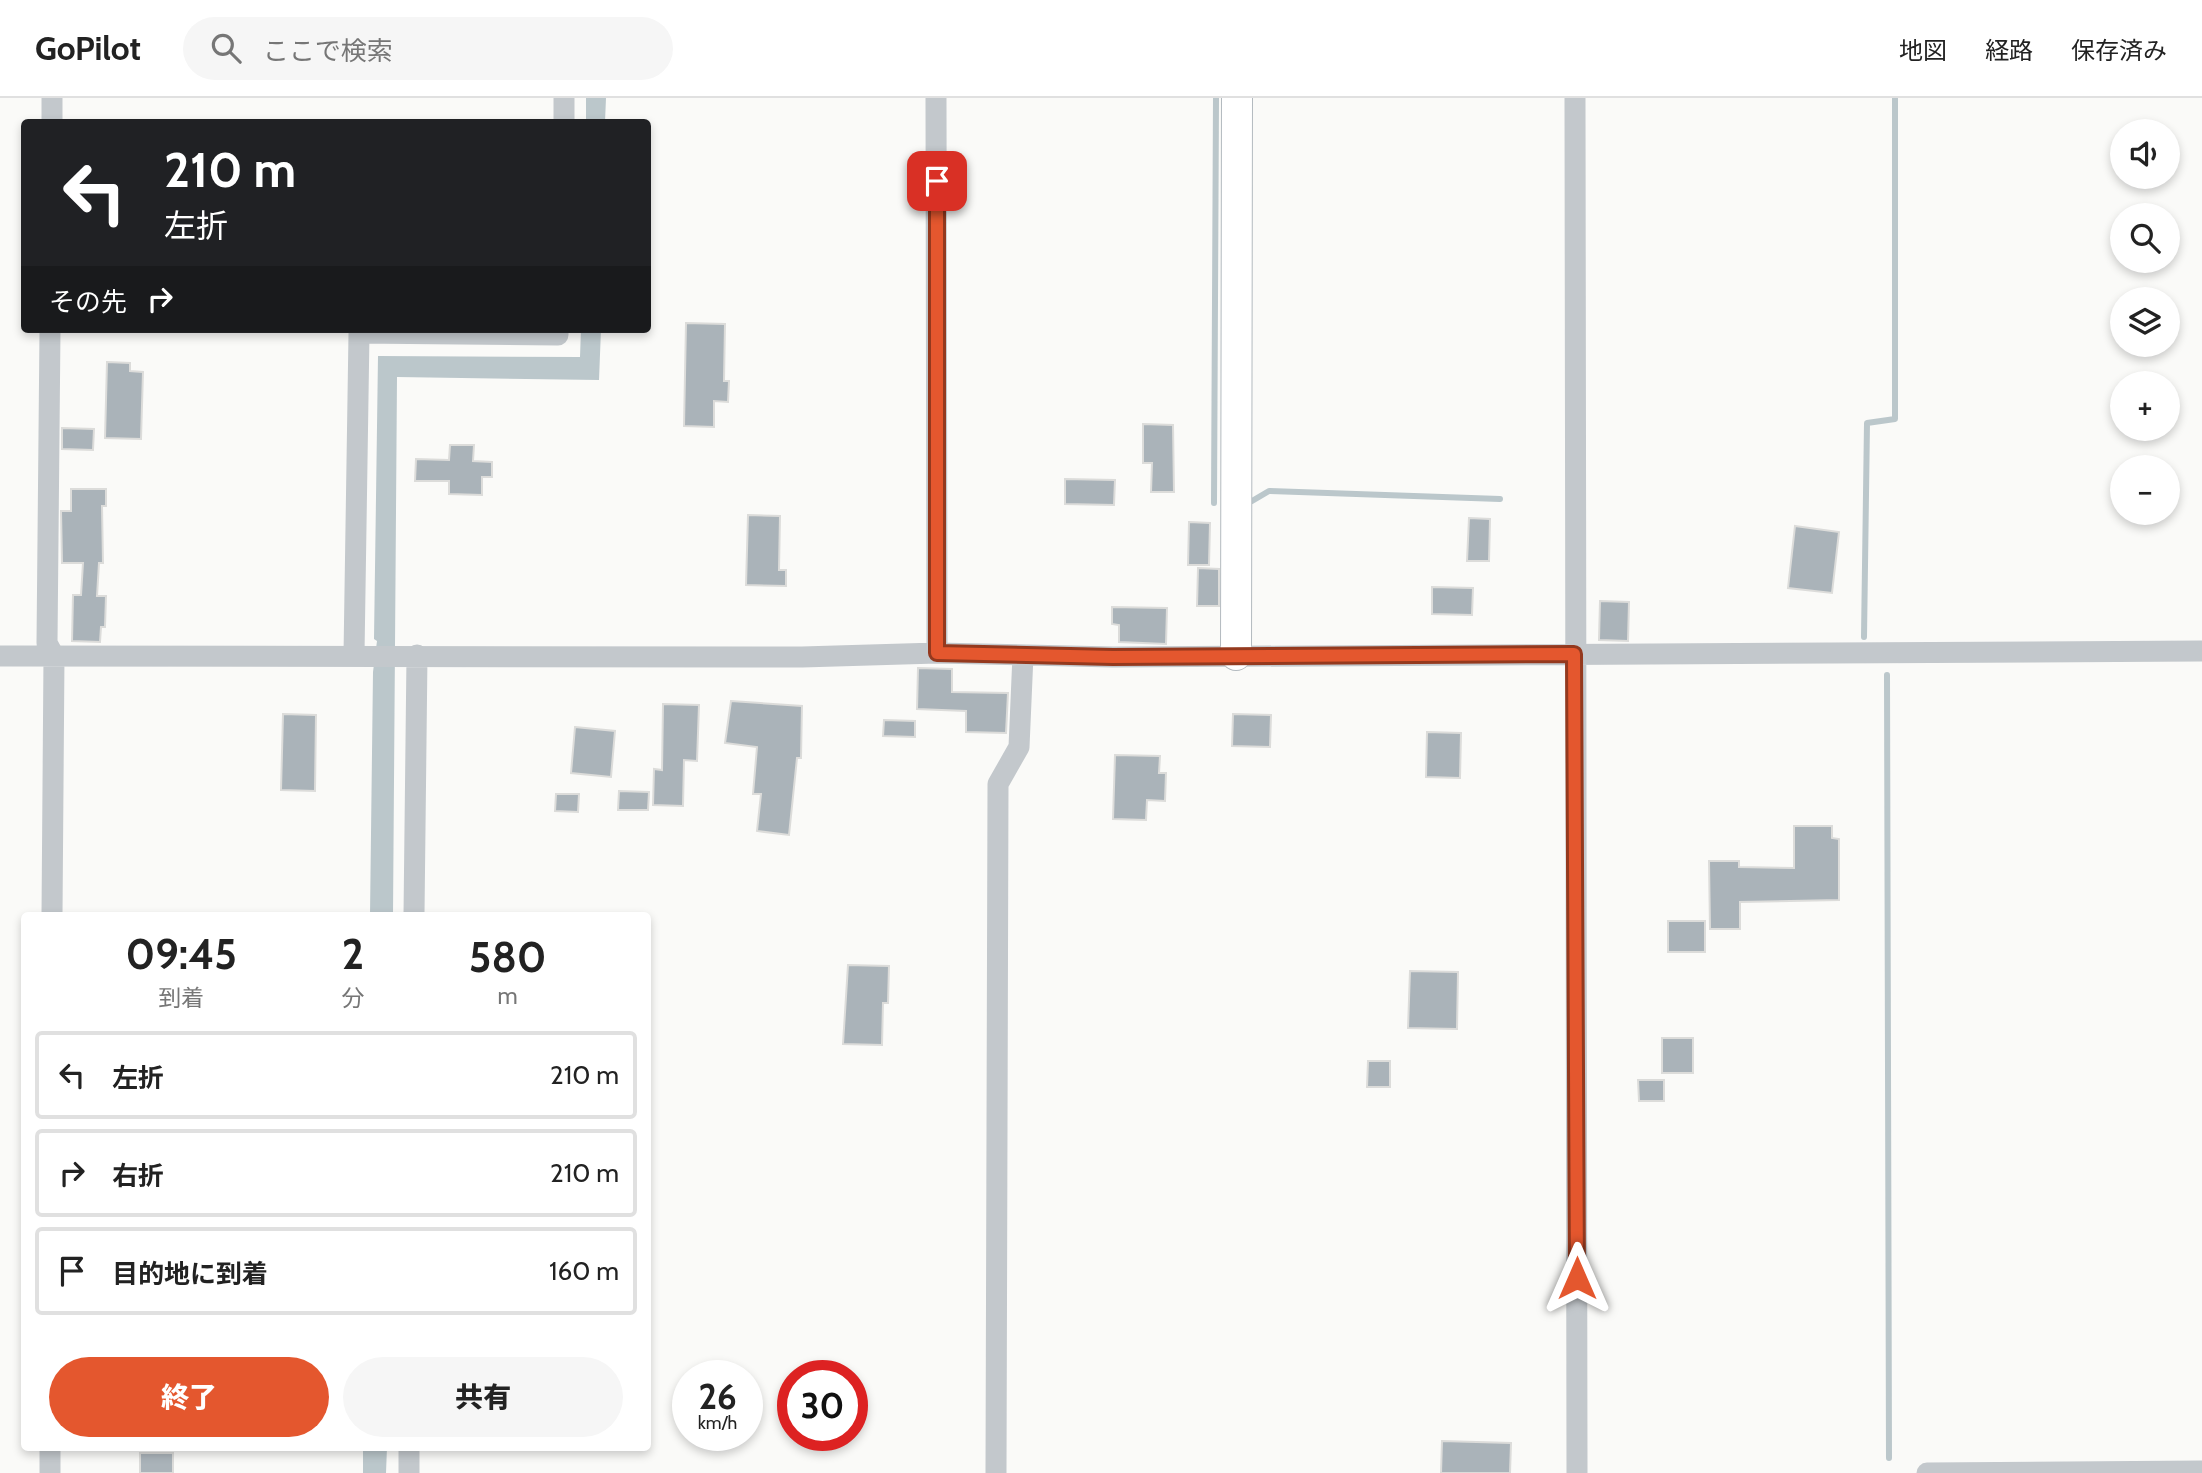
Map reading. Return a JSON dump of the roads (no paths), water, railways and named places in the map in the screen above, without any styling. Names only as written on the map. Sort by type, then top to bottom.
[{"type":"street","points":[[52,98],[52,119]]},
{"type":"street","points":[[564,98],[564,119]]},
{"type":"street","points":[[936,98],[937,653]]},
{"type":"street","points":[[1236,655],[1237,98]]},
{"type":"street","points":[[1575,98],[1577,1473]]},
{"type":"street","points":[[50,333],[47,643],[54,656],[52,912]]},
{"type":"street","points":[[363,655],[359,333],[558,333]]},
{"type":"street","points":[[0,656],[802,657],[937,653],[1113,657],[2202,651]]},
{"type":"street","points":[[407,655],[414,912]]},
{"type":"street","points":[[996,1473],[998,784],[1019,747],[1023,655]]},
{"type":"street","points":[[50,1451],[50,1473]]},
{"type":"street","points":[[409,1451],[409,1473]]},
{"type":"street","points":[[1927,1473],[2202,1471]]},
{"type":"waterway","points":[[1214,503],[1216,98]]},
{"type":"waterway","points":[[1864,637],[1867,423],[1895,419],[1895,98]]},
{"type":"waterway","points":[[1252,501],[1269,491],[1500,499]]},
{"type":"waterway","points":[[1887,675],[1889,1458]]}]
